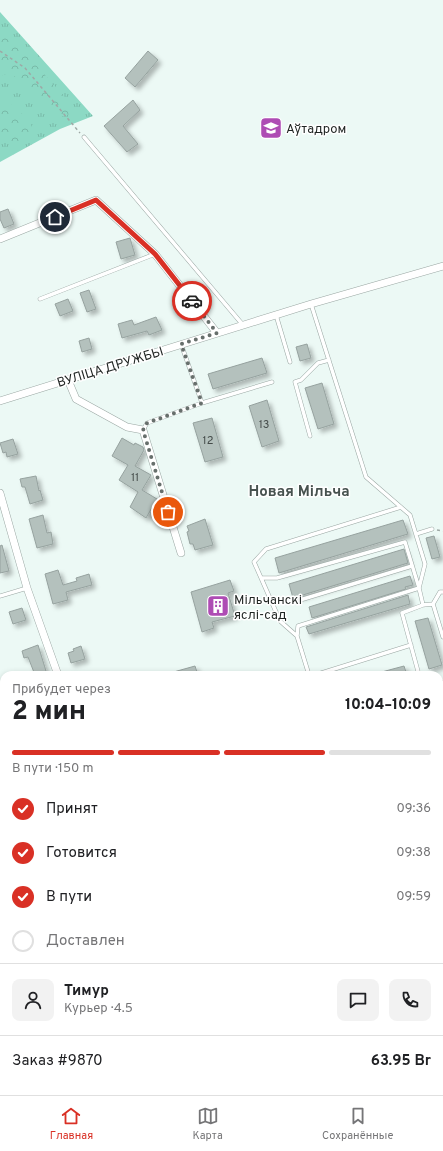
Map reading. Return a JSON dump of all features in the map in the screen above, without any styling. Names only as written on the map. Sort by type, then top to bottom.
[{"type":"street","points":[[0,239],[96,200],[155,254],[217,333]]},
{"type":"street","name":"ВУЛІЦА ДРУЖБЫ","points":[[0,401],[276,314],[443,266]]},
{"type":"street","points":[[68,380],[76,399],[127,427],[143,430],[181,553]]},
{"type":"street","points":[[0,493],[27,588],[57,671]]},
{"type":"lane","points":[[84,137],[244,325]]},
{"type":"lane","points":[[40,299],[155,254]]},
{"type":"lane","points":[[311,304],[366,477],[410,515],[425,564],[419,588]]},
{"type":"lane","points":[[276,314],[290,362]]},
{"type":"lane","points":[[181,344],[202,403]]},
{"type":"lane","points":[[310,436],[295,382],[301,380],[318,363],[329,360]]},
{"type":"lane","points":[[143,430],[147,423],[202,403],[272,382]]},
{"type":"lane","points":[[297,636],[280,621],[254,562],[266,549],[401,507]]},
{"type":"lane","points":[[416,534],[432,529]]},
{"type":"lane","points":[[261,578],[277,578],[405,542],[423,605]]},
{"type":"lane","points":[[300,600],[412,566]]},
{"type":"lane","points":[[0,596],[27,588]]},
{"type":"lane","points":[[308,671],[297,636],[298,626],[419,588]]},
{"type":"lane","points":[[443,592],[440,592],[433,604],[443,637]]},
{"type":"lane","points":[[418,671],[402,613],[423,605],[433,604]]},
{"type":"lane","points":[[328,671],[410,645]]},
{"type":"path","points":[[0,51],[25,68],[84,137]]},
{"type":"green space","points":[[0,12],[93,116],[60,129],[0,162]]},
{"type":"green space","points":[[0,25],[71,104],[72,108],[69,113],[63,116],[56,116],[17,78],[9,74],[5,74],[0,77]]},
{"type":"green space","points":[[0,95],[19,111],[31,124],[32,131],[29,136],[16,142],[0,141]]},
{"type":"building","points":[[148,51],[158,60],[135,87],[125,78]]},
{"type":"building","points":[[133,100],[140,110],[123,126],[138,144],[127,152],[104,126]]},
{"type":"building","points":[[8,209],[14,224],[4,228],[0,219],[0,212]]},
{"type":"building","points":[[130,238],[135,255],[121,259],[116,242]]},
{"type":"building","points":[[89,290],[96,309],[87,312],[80,293]]},
{"type":"building","points":[[68,299],[73,311],[60,316],[55,304]]},
{"type":"building","points":[[156,317],[162,330],[149,335],[147,331],[122,338],[118,324],[132,320],[134,325]]},
{"type":"building","points":[[89,338],[92,349],[82,352],[79,341]]},
{"type":"building","points":[[307,344],[311,358],[300,361],[296,347]]},
{"type":"building","points":[[262,358],[267,373],[213,389],[208,374]]},
{"type":"building","points":[[322,383],[334,424],[318,429],[305,388]]},
{"type":"building","points":[[267,400],[279,441],[262,447],[249,406]]},
{"type":"building","points":[[212,418],[223,457],[205,462],[193,423]]},
{"type":"building","points":[[122,438],[134,445],[135,443],[143,447],[144,450],[135,466],[151,475],[142,490],[157,499],[146,518],[130,507],[138,492],[119,480],[128,465],[112,456]]},
{"type":"building","points":[[13,439],[18,454],[7,457],[6,452],[3,453],[0,443]]},
{"type":"building","points":[[36,476],[39,491],[40,490],[43,500],[30,504],[25,487],[22,487],[20,479]]},
{"type":"building","points":[[43,515],[47,533],[51,532],[53,544],[37,548],[29,519]]},
{"type":"building","points":[[205,519],[213,545],[195,550],[193,544],[190,544],[187,526]]},
{"type":"building","points":[[403,520],[408,534],[279,573],[275,558]]},
{"type":"building","points":[[434,536],[440,557],[432,559],[426,538]]},
{"type":"building","points":[[2,545],[9,571],[0,573],[0,546]]},
{"type":"building","points":[[404,549],[408,563],[293,598],[289,584]]},
{"type":"building","points":[[58,570],[63,585],[77,581],[76,578],[89,574],[92,585],[66,592],[68,600],[53,604],[45,574]]},
{"type":"building","points":[[410,576],[413,585],[405,587],[406,589],[312,618],[309,607]]},
{"type":"building","name":"Мільчанскі яслі-сад","points":[[230,580],[234,591],[228,593],[235,616],[212,622],[214,628],[202,632],[191,592]]},
{"type":"building","points":[[408,595],[410,604],[309,634],[306,627]]},
{"type":"building","points":[[22,608],[26,620],[13,624],[9,612]]},
{"type":"building","points":[[428,618],[442,665],[429,669],[415,621]]},
{"type":"building","points":[[38,645],[46,671],[33,671],[28,657],[24,658],[22,651]]},
{"type":"building","points":[[81,646],[85,659],[71,663],[68,653]]},
{"type":"building","points":[[195,666],[197,671],[177,671]]},
{"type":"building","points":[[404,666],[406,671],[385,671]]},
{"type":"way so far","points":[[168,512],[143,430],[147,423],[202,403],[181,344],[217,333],[192,301]]},
{"type":"place","name":"Аўтадром","points":[[271,128]]},
{"type":"place","name":"Мільчанскі яслі-сад","points":[[218,606]]},
{"type":"district","name":"Новая Мільча","points":[[299,491]]},
{"type":"route","points":[[55,217],[96,200],[155,254],[192,301]]}]
